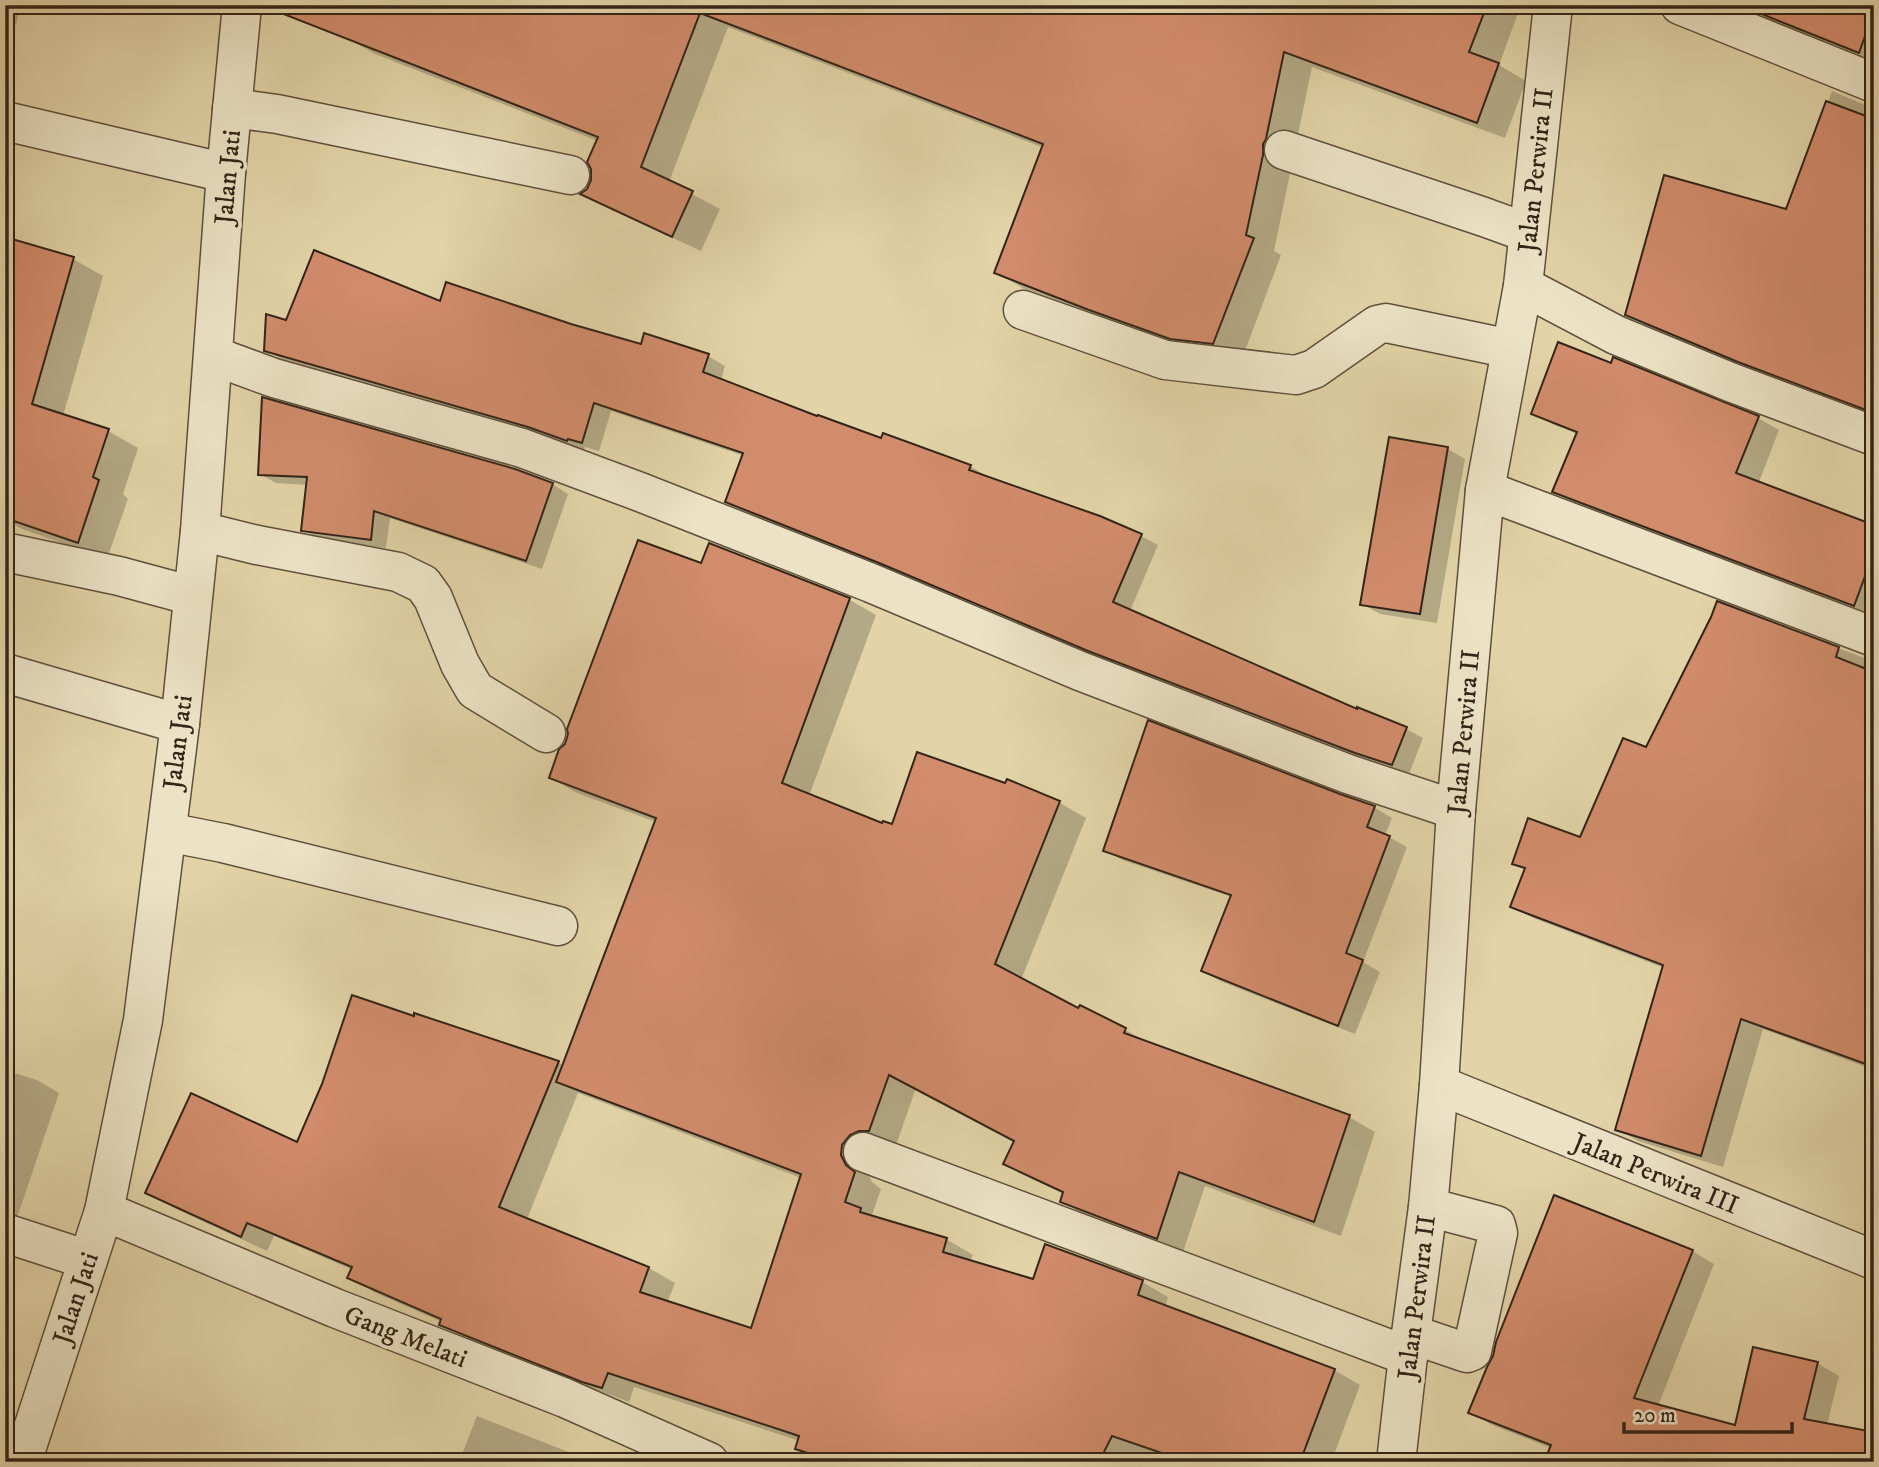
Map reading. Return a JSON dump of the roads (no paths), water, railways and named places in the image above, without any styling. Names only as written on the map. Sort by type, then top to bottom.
[{"type":"street","name":"Jalan Jati","points":[[22,1462],[104,1210],[143,1020],[180,724],[200,531],[226,173],[243,5]]},
{"type":"street","name":"Jalan Perwira II","points":[[1396,1462],[1428,1207],[1439,1086],[1456,810],[1485,490],[1522,286],[1553,5]]},
{"type":"street","points":[[1680,5],[1874,83]]},
{"type":"street","points":[[232,108],[277,114],[570,175]]},
{"type":"street","points":[[5,121],[226,173]]},
{"type":"street","points":[[1284,150],[1528,233]]},
{"type":"street","points":[[1522,286],[1628,340],[1874,436]]},
{"type":"street","points":[[1023,310],[1165,360],[1296,375],[1314,369],[1377,324],[1386,323],[1511,349]]},
{"type":"street","points":[[214,356],[274,378],[522,448],[871,583],[1080,671],[1348,774],[1456,810]]},
{"type":"street","points":[[1485,490],[1874,637]]},
{"type":"street","points":[[200,531],[257,545],[398,572],[423,583],[433,598],[460,664],[475,690],[546,733]]},
{"type":"street","points":[[5,552],[119,576],[193,596]]},
{"type":"street","points":[[5,673],[180,724]]},
{"type":"street","points":[[167,832],[223,843],[558,926]]},
{"type":"street","name":"Jalan Perwira III","points":[[1439,1086],[1874,1260]]},
{"type":"street","points":[[863,1152],[1410,1345],[1467,1353],[1472,1351],[1498,1233],[1496,1225],[1428,1207]]},
{"type":"street","name":"Gang Melati","points":[[104,1210],[335,1308],[565,1398],[709,1462]]},
{"type":"street","points":[[5,1233],[88,1260]]}]
